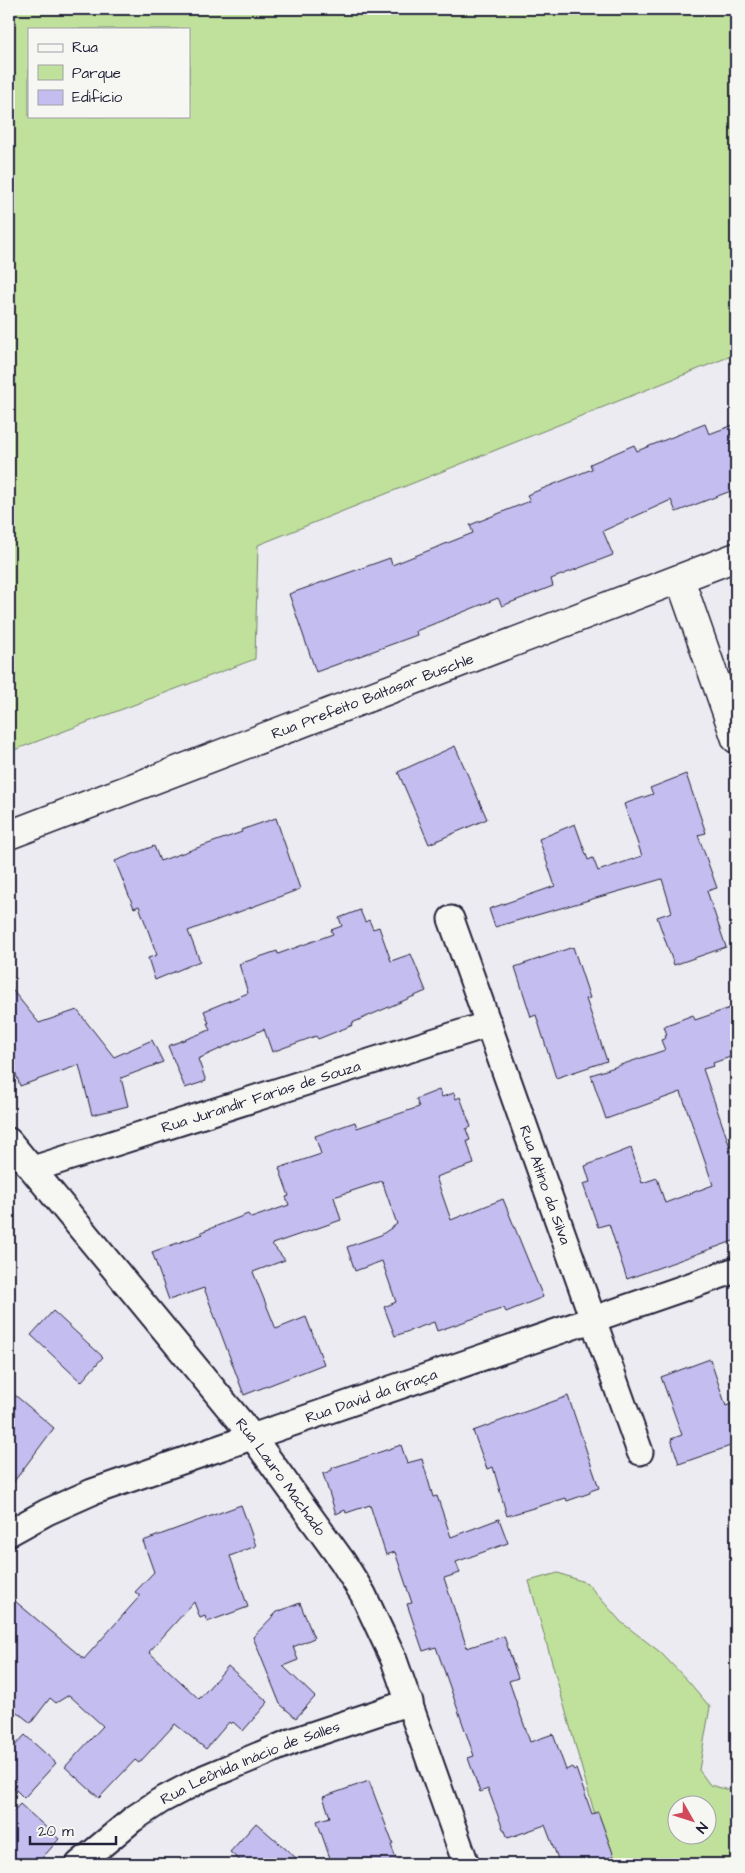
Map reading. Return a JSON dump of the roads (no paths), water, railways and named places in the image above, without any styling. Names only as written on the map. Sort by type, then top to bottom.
[{"type":"main road","name":"Rua Prefeito Baltasar Buschle","points":[[9,836],[736,558]]},
{"type":"main road","points":[[680,579],[736,739]]},
{"type":"street","name":"Rua Altino da Silva","points":[[451,919],[640,1452]]},
{"type":"street","name":"Rua Jurandir Farias de Souza","points":[[34,1169],[489,1024]]},
{"type":"street","name":"Rua Lauro Machado","points":[[9,1141],[252,1436],[312,1517],[363,1594],[394,1660],[466,1864]]},
{"type":"street","name":"Rua David da Graça","points":[[9,1533],[47,1512],[92,1492],[736,1270]]},
{"type":"street","name":"Rua Leônida Inácio de Salles","points":[[79,1864],[133,1819],[160,1801],[204,1778],[293,1741],[410,1702]]}]
